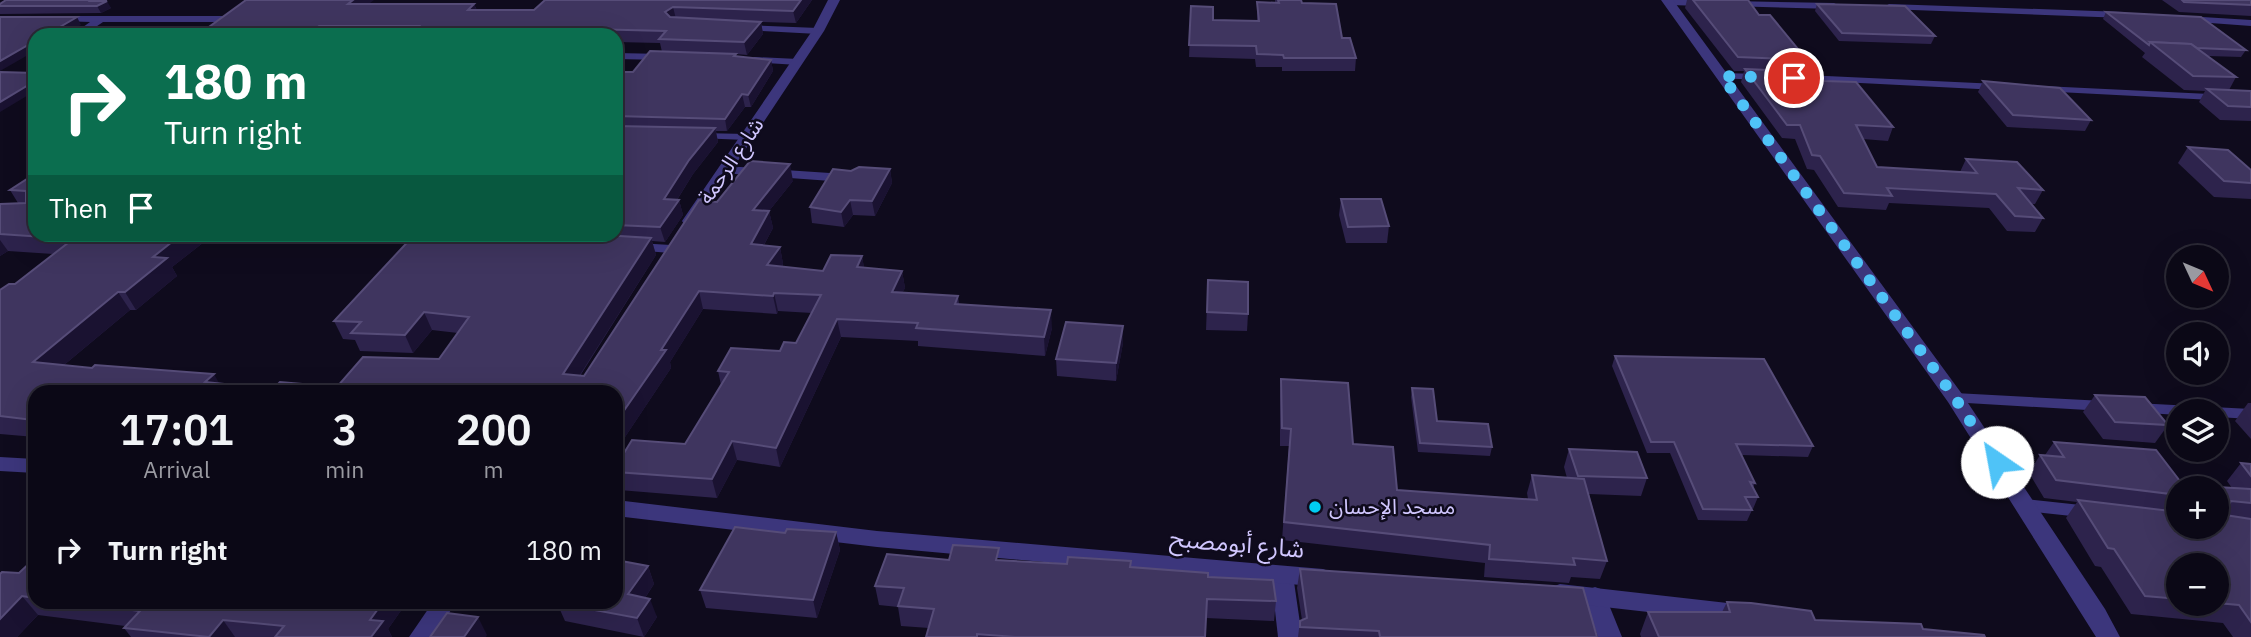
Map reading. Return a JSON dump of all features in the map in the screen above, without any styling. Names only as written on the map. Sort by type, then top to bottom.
[{"type":"street","name":"شارع الرحمة","points":[[668,255],[798,62],[834,0]]},
{"type":"street","points":[[1668,1],[1955,398],[2097,615],[2108,637]]},
{"type":"street","points":[[0,464],[28,466]]},
{"type":"street","name":"شارع أبومصبح","points":[[623,509],[877,539],[1350,579]]},
{"type":"street","points":[[1282,575],[1290,637]]},
{"type":"street","points":[[1541,592],[1773,617]]},
{"type":"street","points":[[1595,596],[1610,637]]},
{"type":"street","points":[[421,637],[440,609]]},
{"type":"lane","points":[[1668,1],[1710,3]]},
{"type":"lane","points":[[1724,4],[1848,6]]},
{"type":"lane","points":[[1875,7],[2137,16]]},
{"type":"lane","points":[[50,19],[233,19]]},
{"type":"lane","points":[[88,28],[101,19]]},
{"type":"lane","points":[[2179,19],[2251,23]]},
{"type":"lane","points":[[741,28],[818,31]]},
{"type":"lane","points":[[623,56],[681,58]]},
{"type":"lane","points":[[746,60],[798,62]]},
{"type":"lane","points":[[1722,76],[1770,77]]},
{"type":"lane","points":[[1794,78],[2013,88]]},
{"type":"lane","points":[[2027,88],[2251,99]]},
{"type":"lane","points":[[682,135],[747,137]]},
{"type":"lane","points":[[725,170],[854,179]]},
{"type":"lane","points":[[617,246],[668,255]]},
{"type":"lane","points":[[1955,398],[2166,409]]},
{"type":"lane","points":[[2229,413],[2251,414]]},
{"type":"lane","points":[[2025,505],[2102,514]]},
{"type":"building","points":[[6,0],[107,1],[97,6],[0,6]]},
{"type":"building","points":[[246,0],[353,0],[348,4],[474,4],[468,10],[534,10],[545,0],[801,0],[793,11],[673,7],[665,12],[670,17],[761,22],[744,42],[659,39],[666,31],[623,28],[209,27]]},
{"type":"building","points":[[1278,0],[1336,4],[1342,38],[1350,38],[1356,58],[1284,58],[1283,55],[1257,54],[1256,46],[1189,45],[1191,6],[1213,7],[1213,20],[1259,21],[1257,2],[1279,3]]},
{"type":"building","points":[[1693,0],[1748,0],[1759,15],[1770,15],[1807,60],[1738,57]]},
{"type":"building","points":[[2182,0],[2251,0],[2251,5],[2184,2]]},
{"type":"building","points":[[1817,4],[1905,6],[1935,36],[1842,33]]},
{"type":"building","points":[[2106,12],[2201,17],[2246,50],[2197,48],[2191,44],[2150,42],[2149,45]]},
{"type":"building","points":[[0,17],[77,17],[58,28],[28,28],[28,45],[0,61]]},
{"type":"building","points":[[2150,42],[2191,44],[2236,77],[2193,76]]},
{"type":"building","points":[[650,51],[736,54],[734,56],[771,60],[748,95],[742,94],[725,119],[623,116],[623,72],[633,72]]},
{"type":"building","points":[[1745,69],[1816,72],[1824,81],[1856,82],[1893,127],[1856,125],[1877,167],[1977,173],[1966,159],[2017,162],[2043,190],[2018,188],[2043,218],[2015,216],[1996,194],[1887,188],[1892,196],[1844,193],[1820,156],[1812,155],[1800,125],[1787,125]]},
{"type":"building","points":[[0,72],[28,73],[28,85],[0,102]]},
{"type":"building","points":[[1983,81],[2060,88],[2091,120],[2013,115]]},
{"type":"building","points":[[2207,89],[2251,91],[2251,107],[2228,106]]},
{"type":"building","points":[[623,126],[715,128],[689,160],[664,199],[679,200],[660,227],[623,225]]},
{"type":"building","points":[[2188,147],[2228,150],[2251,170],[2251,183],[2224,181]]},
{"type":"building","points":[[750,161],[790,164],[753,210],[769,211],[751,244],[780,247],[767,265],[823,271],[831,255],[862,256],[857,267],[902,271],[892,292],[958,296],[955,304],[1051,310],[1044,337],[916,328],[918,323],[837,319],[776,448],[732,441],[712,479],[623,473],[623,455],[632,440],[685,444],[729,372],[718,371],[731,348],[780,351],[784,342],[796,343],[821,295],[774,293],[773,296],[699,291],[661,350],[666,350],[623,412],[623,385],[339,385],[363,357],[439,359],[469,317],[424,312],[405,335],[351,333],[361,322],[334,321],[408,242],[623,242],[623,236],[651,238],[563,374],[584,376],[699,200],[717,202]]},
{"type":"building","points":[[859,167],[890,169],[872,201],[850,200],[841,212],[810,207],[833,169],[851,171]]},
{"type":"building","points":[[28,178],[28,236],[0,234],[0,204],[26,203],[26,191],[10,190]]},
{"type":"building","points":[[1341,199],[1381,199],[1389,226],[1348,227]]},
{"type":"building","points":[[69,242],[172,242],[153,257],[167,258],[125,292],[118,292],[33,362],[214,374],[205,382],[234,385],[28,385],[28,419],[0,416],[0,290],[9,284],[15,284]]},
{"type":"building","points":[[1208,280],[1248,282],[1248,314],[1207,312]]},
{"type":"building","points":[[1066,322],[1123,326],[1116,363],[1056,359]]},
{"type":"building","points":[[1615,356],[1764,359],[1813,446],[1736,444],[1755,483],[1750,482],[1758,497],[1745,497],[1752,510],[1703,509],[1674,442],[1651,442]]},
{"type":"building","points":[[1281,379],[1348,383],[1353,444],[1393,447],[1397,490],[1537,500],[1532,475],[1584,479],[1607,561],[1573,558],[1575,565],[1489,559],[1490,545],[1284,522],[1291,429],[1282,428]]},
{"type":"building","points":[[280,382],[314,385],[277,385]]},
{"type":"building","points":[[1412,388],[1433,389],[1437,421],[1488,424],[1492,447],[1420,443]]},
{"type":"building","points":[[2095,395],[2145,397],[2166,425],[2115,422]]},
{"type":"building","points":[[2054,442],[2156,450],[2176,476],[2166,476],[2166,493],[2056,480],[2040,455],[2064,457]]},
{"type":"building","points":[[1569,449],[1637,452],[1647,478],[1578,476]]},
{"type":"building","points":[[2241,463],[2251,464],[2251,476]]},
{"type":"building","points":[[2229,488],[2251,489],[2251,503],[2231,501],[2229,504]]},
{"type":"building","points":[[2078,500],[2166,510],[2166,539],[2229,539],[2229,516],[2251,519],[2251,622],[2239,605],[2229,604],[2229,553],[2166,553],[2166,598],[2145,596],[2114,549],[2108,548]]},
{"type":"building","points":[[735,527],[785,533],[787,529],[836,532],[813,600],[700,590]]},
{"type":"building","points":[[953,545],[999,548],[996,560],[1067,564],[1068,557],[1131,561],[1130,567],[1208,573],[1208,577],[1273,580],[1276,601],[1207,599],[1205,637],[1015,637],[977,634],[977,637],[926,637],[934,609],[898,606],[904,588],[875,586],[887,554],[949,560]]},
{"type":"building","points":[[623,561],[648,566],[628,594],[650,599],[637,618],[589,609],[623,609]]},
{"type":"building","points":[[28,565],[28,597],[22,596],[0,619],[0,574],[19,573]]},
{"type":"building","points":[[1300,569],[1583,588],[1597,637],[1380,637],[1379,631],[1300,627],[1300,621],[1307,618]]},
{"type":"building","points":[[1727,602],[1811,611],[1815,620],[1921,624],[1923,629],[1985,637],[1659,637],[1648,612],[1730,612]]},
{"type":"building","points":[[124,609],[378,609],[370,620],[383,621],[371,637],[275,637],[284,626],[223,620],[209,637],[124,628],[140,611]]},
{"type":"building","points":[[447,613],[478,617],[464,637],[430,637]]},
{"type":"place","name":"مسجد الإحسان","points":[[1315,507]]},
{"type":"route","points":[[1794,78],[1722,76],[1955,398],[1997,462]]}]
